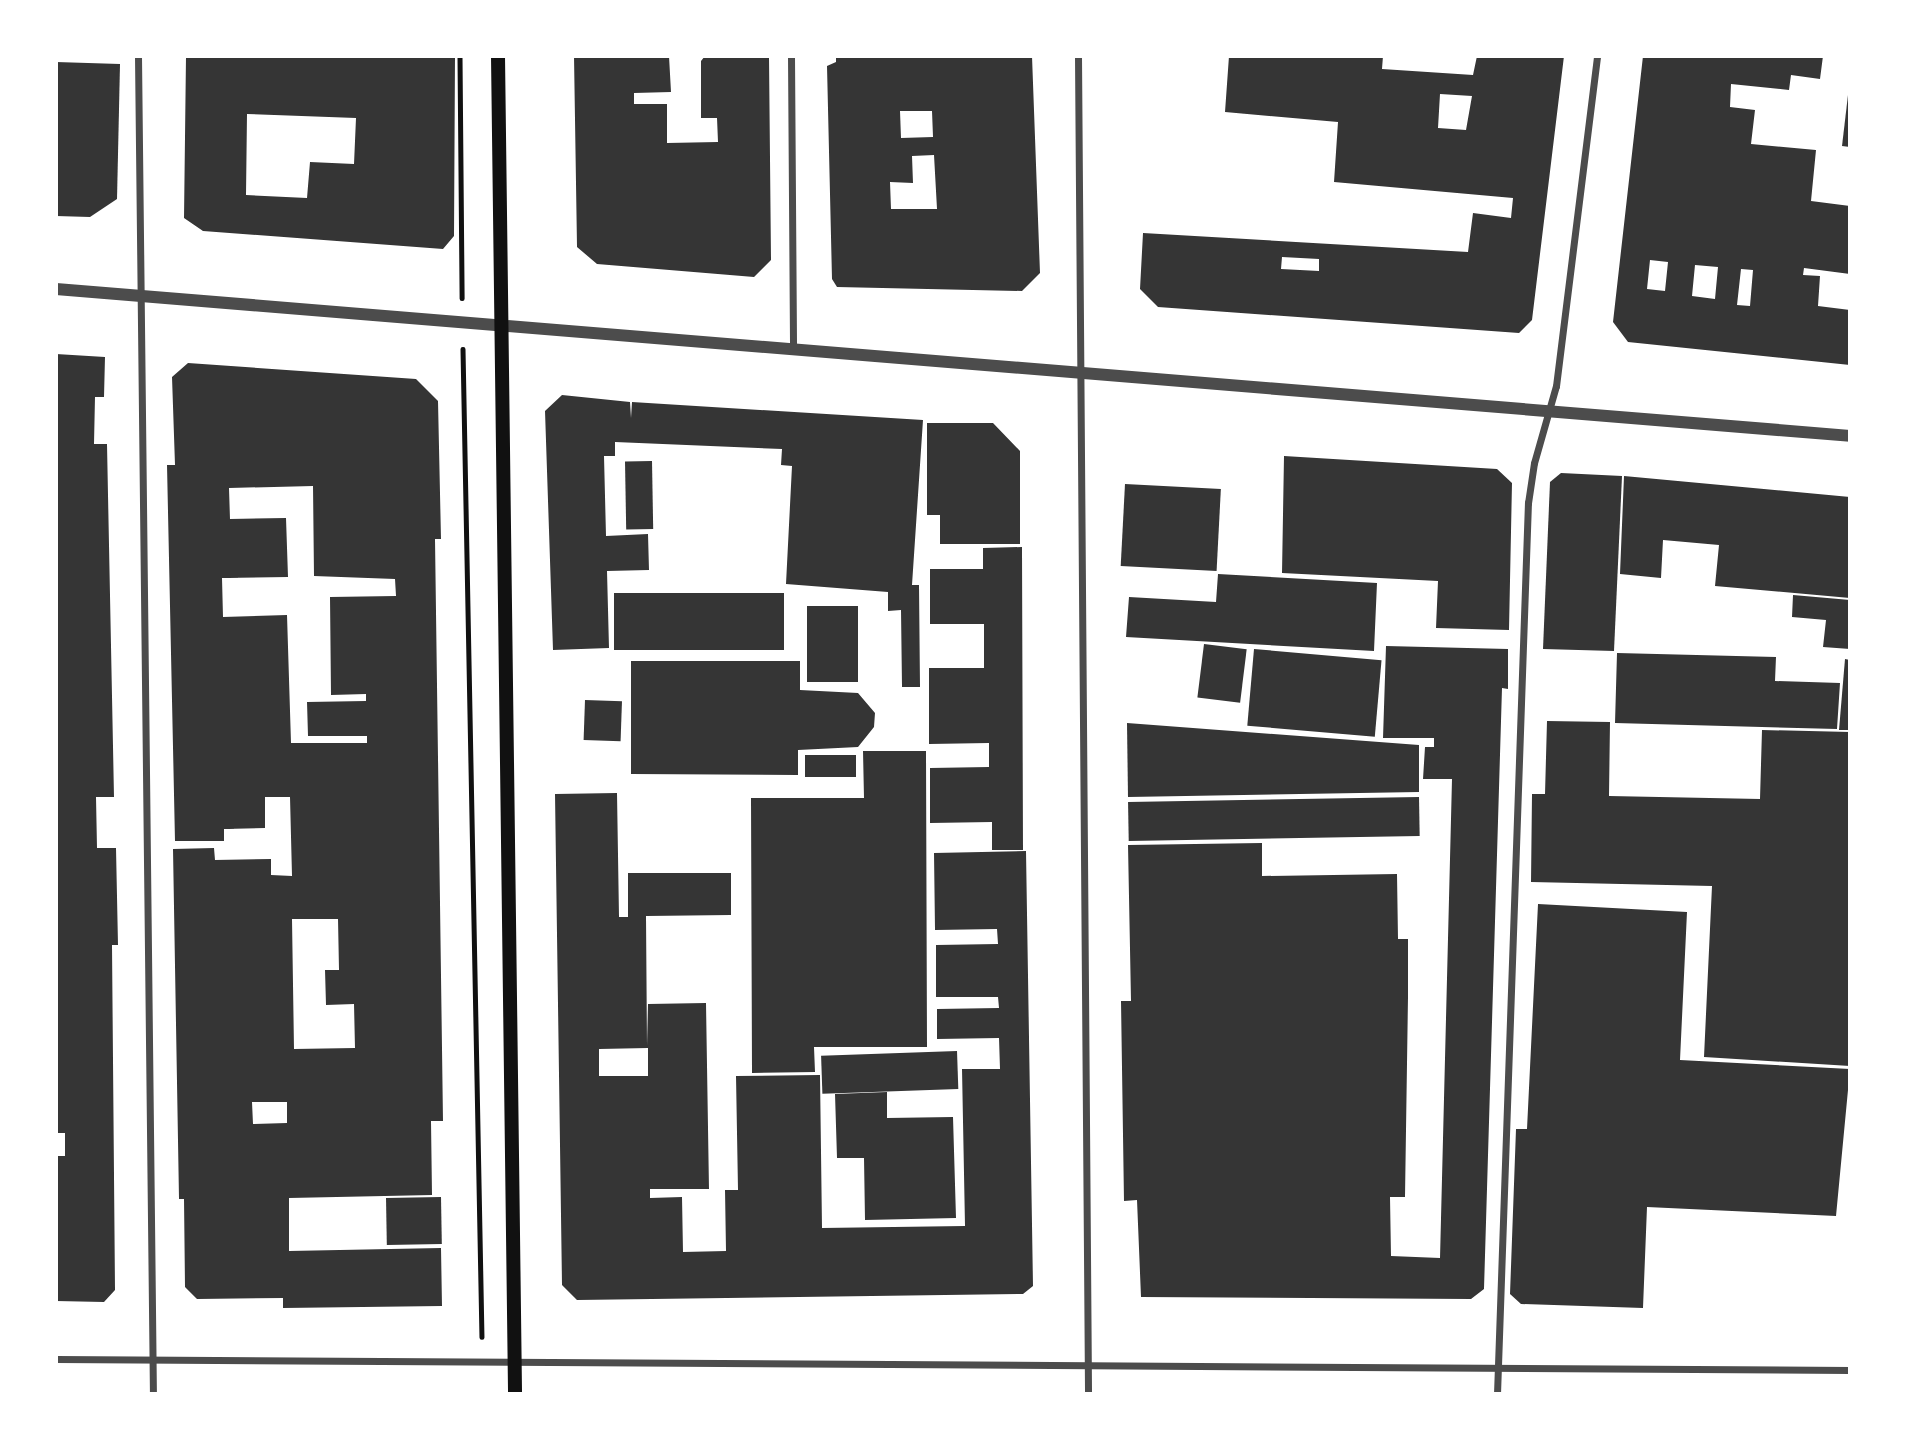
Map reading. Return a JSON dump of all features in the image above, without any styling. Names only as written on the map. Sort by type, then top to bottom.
[{"type":"main road","points":[[498,56],[515,1394]]},
{"type":"street","points":[[138,56],[137,295],[153,1394]]},
{"type":"street","points":[[791,56],[793,346]]},
{"type":"street","points":[[1078,56],[1088,1394]]},
{"type":"street","points":[[1497,1394],[1528,503],[1556,386],[1597,56]]},
{"type":"street","points":[[56,289],[793,346],[1850,436]]},
{"type":"street","points":[[56,1359],[482,1359],[1850,1370]]},
{"type":"path","points":[[460,56],[482,1359]]},
{"type":"building","points":[[186,56],[455,56],[454,236],[443,249],[203,231],[184,218]],"holes":[[[247,114],[356,118],[354,164],[310,162],[307,198],[246,195]]]},
{"type":"building","points":[[574,56],[669,56],[671,92],[634,93],[634,104],[667,104],[667,143],[718,142],[717,118],[701,118],[701,61],[705,56],[769,56],[771,260],[754,277],[597,264],[577,247]]},
{"type":"building","points":[[836,56],[1032,56],[1040,273],[1022,291],[837,287],[832,279],[827,66],[836,62]],"holes":[[[900,111],[932,111],[933,137],[901,138]],[[934,155],[937,209],[891,209],[890,182],[913,183],[912,156]]]},
{"type":"building","points":[[1229,56],[1383,56],[1382,69],[1473,75],[1477,56],[1564,56],[1532,320],[1519,333],[1158,307],[1140,289],[1143,233],[1468,252],[1473,213],[1511,218],[1513,198],[1334,182],[1338,122],[1225,112]],"holes":[[[1440,94],[1472,96],[1466,130],[1438,128]],[[1282,257],[1319,259],[1319,271],[1281,269]]]},
{"type":"building","points":[[1643,56],[1823,56],[1820,79],[1791,75],[1789,90],[1731,84],[1730,107],[1755,110],[1751,144],[1816,150],[1811,201],[1850,206],[1850,274],[1804,268],[1803,275],[1820,276],[1818,306],[1850,310],[1850,365],[1628,342],[1613,322]],"holes":[[[1650,260],[1668,262],[1665,291],[1647,289]],[[1695,265],[1718,267],[1715,299],[1692,296]],[[1741,269],[1753,270],[1750,306],[1737,305]]]},
{"type":"building","points":[[56,62],[120,64],[117,199],[90,217],[56,216]]},
{"type":"building","points":[[1850,95],[1850,147],[1842,146]]},
{"type":"building","points":[[56,354],[105,357],[104,397],[95,397],[94,444],[107,444],[114,797],[96,797],[97,848],[116,848],[118,945],[112,945],[115,1290],[104,1302],[56,1301],[56,1156],[65,1156],[65,1133],[56,1133]]},
{"type":"building","points":[[188,363],[416,379],[438,401],[441,539],[435,539],[443,1121],[431,1121],[432,1195],[289,1198],[289,1251],[441,1248],[442,1306],[283,1308],[283,1298],[197,1299],[185,1287],[184,1199],[179,1199],[173,849],[214,848],[215,860],[271,859],[271,875],[292,876],[290,797],[265,797],[265,828],[224,829],[224,841],[175,841],[167,465],[175,465],[172,377]],"holes":[[[313,486],[314,576],[395,579],[396,596],[330,597],[331,695],[366,694],[366,701],[307,702],[308,736],[367,736],[367,743],[291,743],[287,615],[223,617],[222,578],[288,577],[286,518],[230,519],[229,488]],[[292,919],[338,919],[339,970],[325,970],[326,1005],[354,1004],[355,1048],[294,1049]],[[252,1102],[287,1102],[287,1123],[253,1124]]]},
{"type":"building","points":[[562,395],[630,402],[631,418],[632,402],[923,420],[912,585],[919,585],[920,687],[902,687],[901,610],[888,611],[888,592],[786,584],[792,466],[781,465],[782,449],[615,442],[615,456],[604,456],[606,536],[648,534],[649,570],[607,571],[609,648],[553,650],[545,411]]},
{"type":"building","points":[[927,423],[993,423],[1020,451],[1020,544],[940,544],[940,515],[927,515]]},
{"type":"building","points":[[1284,456],[1497,469],[1512,483],[1509,630],[1436,628],[1438,581],[1282,573]]},
{"type":"building","points":[[625,461],[652,461],[653,529],[626,529]]},
{"type":"building","points":[[1561,473],[1622,476],[1614,651],[1543,649],[1550,482]]},
{"type":"building","points":[[1624,476],[1850,497],[1850,598],[1715,586],[1719,545],[1663,540],[1661,578],[1620,574]]},
{"type":"building","points":[[1125,484],[1221,489],[1217,571],[1121,566]]},
{"type":"building","points":[[1022,547],[1023,850],[992,850],[992,822],[930,823],[930,768],[989,767],[989,743],[929,744],[929,668],[984,668],[984,624],[930,624],[930,569],[983,569],[983,548]]},
{"type":"building","points":[[1218,574],[1377,583],[1374,651],[1126,637],[1129,597],[1216,602]]},
{"type":"building","points":[[614,593],[784,593],[784,650],[614,650]]},
{"type":"building","points":[[1793,595],[1850,600],[1850,649],[1823,647],[1826,620],[1792,617]]},
{"type":"building","points":[[807,606],[858,606],[858,682],[807,682]]},
{"type":"building","points":[[1204,644],[1247,649],[1240,703],[1197,698]]},
{"type":"building","points":[[1386,646],[1508,649],[1508,689],[1502,688],[1484,1289],[1471,1299],[1141,1297],[1137,1200],[1124,1201],[1121,1001],[1131,1001],[1128,845],[1262,843],[1262,876],[1397,874],[1398,939],[1408,939],[1405,1197],[1390,1197],[1391,1256],[1440,1258],[1452,779],[1423,779],[1425,747],[1434,747],[1434,738],[1383,738]]},
{"type":"building","points":[[1254,649],[1382,660],[1375,737],[1247,726]]},
{"type":"building","points":[[1617,653],[1776,657],[1775,681],[1840,683],[1837,729],[1615,723]]},
{"type":"building","points":[[1845,659],[1850,660],[1850,730],[1839,730]]},
{"type":"building","points":[[631,661],[800,661],[800,690],[858,693],[875,713],[874,727],[858,747],[798,750],[798,775],[631,774]]},
{"type":"building","points":[[585,700],[622,701],[621,741],[584,740]]},
{"type":"building","points":[[1547,721],[1610,722],[1609,796],[1760,799],[1762,730],[1850,732],[1850,1066],[1704,1057],[1712,886],[1531,882],[1532,794],[1545,794]]},
{"type":"building","points":[[1127,723],[1419,745],[1419,792],[1128,797]]},
{"type":"building","points":[[863,751],[926,751],[927,1047],[814,1047],[815,1072],[752,1073],[751,798],[864,798]]},
{"type":"building","points":[[805,755],[856,755],[856,777],[805,777]]},
{"type":"building","points":[[617,793],[619,917],[628,917],[628,873],[731,873],[731,915],[646,916],[647,1046],[648,1004],[706,1003],[709,1189],[650,1189],[650,1198],[682,1197],[683,1252],[726,1251],[725,1190],[738,1190],[736,1076],[820,1075],[822,1228],[965,1226],[962,1069],[1000,1069],[999,1038],[937,1039],[937,1009],[999,1008],[998,997],[936,997],[936,945],[998,944],[997,929],[935,930],[934,853],[1026,851],[1033,1286],[1023,1294],[577,1300],[562,1285],[555,794]],"holes":[[[648,1048],[648,1076],[599,1076],[599,1049]]]},
{"type":"building","points":[[1419,797],[1420,836],[1129,841],[1128,802]]},
{"type":"building","points":[[1538,904],[1687,912],[1680,1060],[1850,1069],[1836,1216],[1647,1207],[1643,1308],[1521,1304],[1510,1294],[1516,1129],[1527,1129]]},
{"type":"building","points":[[957,1051],[958,1089],[822,1094],[821,1056]]},
{"type":"building","points":[[887,1092],[887,1118],[953,1117],[956,1218],[865,1220],[864,1158],[837,1158],[835,1094]]},
{"type":"building","points":[[441,1197],[442,1244],[387,1245],[386,1198]]}]
